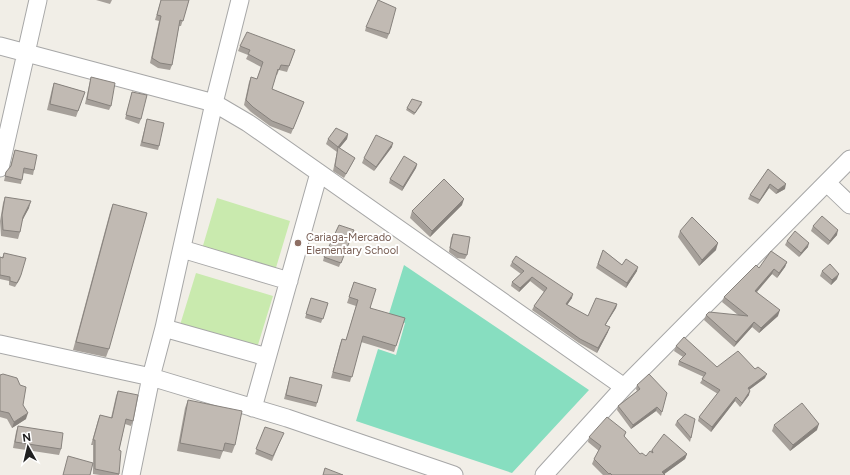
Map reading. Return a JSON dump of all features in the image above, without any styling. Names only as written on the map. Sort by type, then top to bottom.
[{"type":"street","points":[[0,168],[38,0]]},
{"type":"street","points":[[131,475],[151,377],[164,328],[214,103],[240,0]]},
{"type":"street","points":[[0,46],[214,103],[248,123],[319,172],[624,387]]},
{"type":"street","points":[[544,475],[624,387],[850,159]]},
{"type":"street","points":[[253,408],[319,172]]},
{"type":"street","points":[[827,183],[850,205]]},
{"type":"street","points":[[181,254],[287,287]]},
{"type":"street","points":[[164,328],[267,357]]},
{"type":"street","points":[[0,344],[151,377],[253,408],[454,475]]},
{"type":"green space","points":[[217,198],[290,221],[275,271],[202,249]]},
{"type":"green space","points":[[404,265],[589,390],[512,473],[356,421],[378,349],[396,355],[405,323],[388,317]]},
{"type":"green space","points":[[196,273],[273,296],[257,348],[180,325]]},
{"type":"building","points":[[161,0],[189,0],[183,21],[180,20],[172,65],[160,63],[152,58],[161,16],[157,15]]},
{"type":"building","points":[[378,0],[396,8],[389,34],[366,27]]},
{"type":"building","points":[[247,32],[295,50],[289,66],[281,65],[279,70],[278,69],[272,89],[304,102],[293,129],[272,121],[246,100],[251,77],[257,79],[263,62],[248,54],[250,50],[240,46]]},
{"type":"building","points":[[91,77],[115,83],[111,106],[87,99]]},
{"type":"building","points":[[54,83],[85,92],[78,111],[50,104]]},
{"type":"building","points":[[132,92],[147,95],[141,119],[126,115]]},
{"type":"building","points":[[412,99],[422,102],[415,113],[407,108]]},
{"type":"building","points":[[147,119],[164,123],[159,146],[142,142]]},
{"type":"building","points":[[336,128],[348,134],[338,147],[328,139]]},
{"type":"building","points":[[376,135],[393,143],[376,167],[364,158]]},
{"type":"building","points":[[338,147],[355,158],[346,174],[335,166]]},
{"type":"building","points":[[15,150],[37,155],[34,170],[24,168],[22,180],[5,176],[6,172],[11,166]]},
{"type":"building","points":[[404,156],[417,164],[403,187],[390,179]]},
{"type":"building","points":[[768,169],[786,184],[778,190],[770,184],[760,200],[750,195]]},
{"type":"building","points":[[444,179],[464,199],[432,231],[412,211]]},
{"type":"building","points":[[5,197],[31,201],[23,217],[20,232],[3,230],[2,215]]},
{"type":"building","points":[[113,204],[147,213],[109,349],[76,342]]},
{"type":"building","points":[[822,216],[838,230],[830,241],[813,226]]},
{"type":"building","points":[[692,217],[718,243],[702,260],[680,231]]},
{"type":"building","points":[[339,225],[354,230],[341,263],[324,257]]},
{"type":"building","points":[[795,231],[809,243],[801,253],[787,241]]},
{"type":"building","points":[[453,234],[470,237],[467,255],[450,248]]},
{"type":"building","points":[[603,250],[622,265],[626,259],[638,267],[627,283],[598,264]]},
{"type":"building","points":[[771,251],[787,262],[779,273],[774,269],[755,291],[780,310],[761,328],[754,322],[736,342],[706,315],[709,312],[748,316],[724,297],[756,265],[759,268]]},
{"type":"building","points":[[4,253],[26,258],[17,283],[10,281],[10,277],[0,275],[0,257],[3,258]]},
{"type":"building","points":[[516,256],[573,294],[566,304],[588,316],[596,298],[617,304],[605,325],[610,327],[598,348],[580,339],[534,306],[547,288],[532,277],[520,288],[512,282],[524,271],[512,262]]},
{"type":"building","points":[[830,264],[839,274],[832,280],[822,271]]},
{"type":"building","points":[[354,282],[376,289],[370,308],[405,318],[396,346],[363,336],[352,377],[333,372],[342,339],[346,340],[358,300],[349,297]]},
{"type":"building","points":[[311,298],[328,303],[323,319],[306,314]]},
{"type":"building","points":[[684,337],[717,367],[738,351],[755,369],[758,367],[767,374],[748,388],[750,391],[742,403],[736,397],[712,427],[699,417],[720,390],[702,379],[706,373],[679,361],[686,354],[676,346]]},
{"type":"building","points":[[3,374],[17,378],[20,385],[26,387],[23,405],[28,413],[14,422],[9,413],[0,411],[0,375]]},
{"type":"building","points":[[649,374],[667,393],[662,412],[657,407],[633,425],[618,406],[640,389],[637,385]]},
{"type":"building","points":[[290,377],[322,385],[317,403],[286,395]]},
{"type":"building","points":[[118,391],[138,395],[133,421],[126,419],[119,450],[121,451],[119,474],[95,469],[95,440],[93,440],[100,415],[112,418]]},
{"type":"building","points":[[188,400],[242,411],[235,445],[225,443],[223,451],[180,443]]},
{"type":"building","points":[[802,403],[819,424],[793,445],[774,425]]},
{"type":"building","points":[[685,414],[695,419],[691,438],[677,421]]},
{"type":"building","points":[[607,417],[626,432],[624,436],[640,454],[642,453],[646,456],[650,451],[653,453],[652,450],[664,434],[687,454],[662,472],[665,475],[609,474],[594,459],[601,446],[589,437]]},
{"type":"building","points":[[18,426],[63,433],[61,449],[15,442]]},
{"type":"building","points":[[265,427],[284,433],[273,456],[256,449]]},
{"type":"building","points":[[68,456],[93,463],[90,475],[63,475]]},
{"type":"building","points":[[325,468],[343,475],[323,475]]},
{"type":"place","name":"Cariaga-Mercado Elementary School","points":[[298,243]]}]
